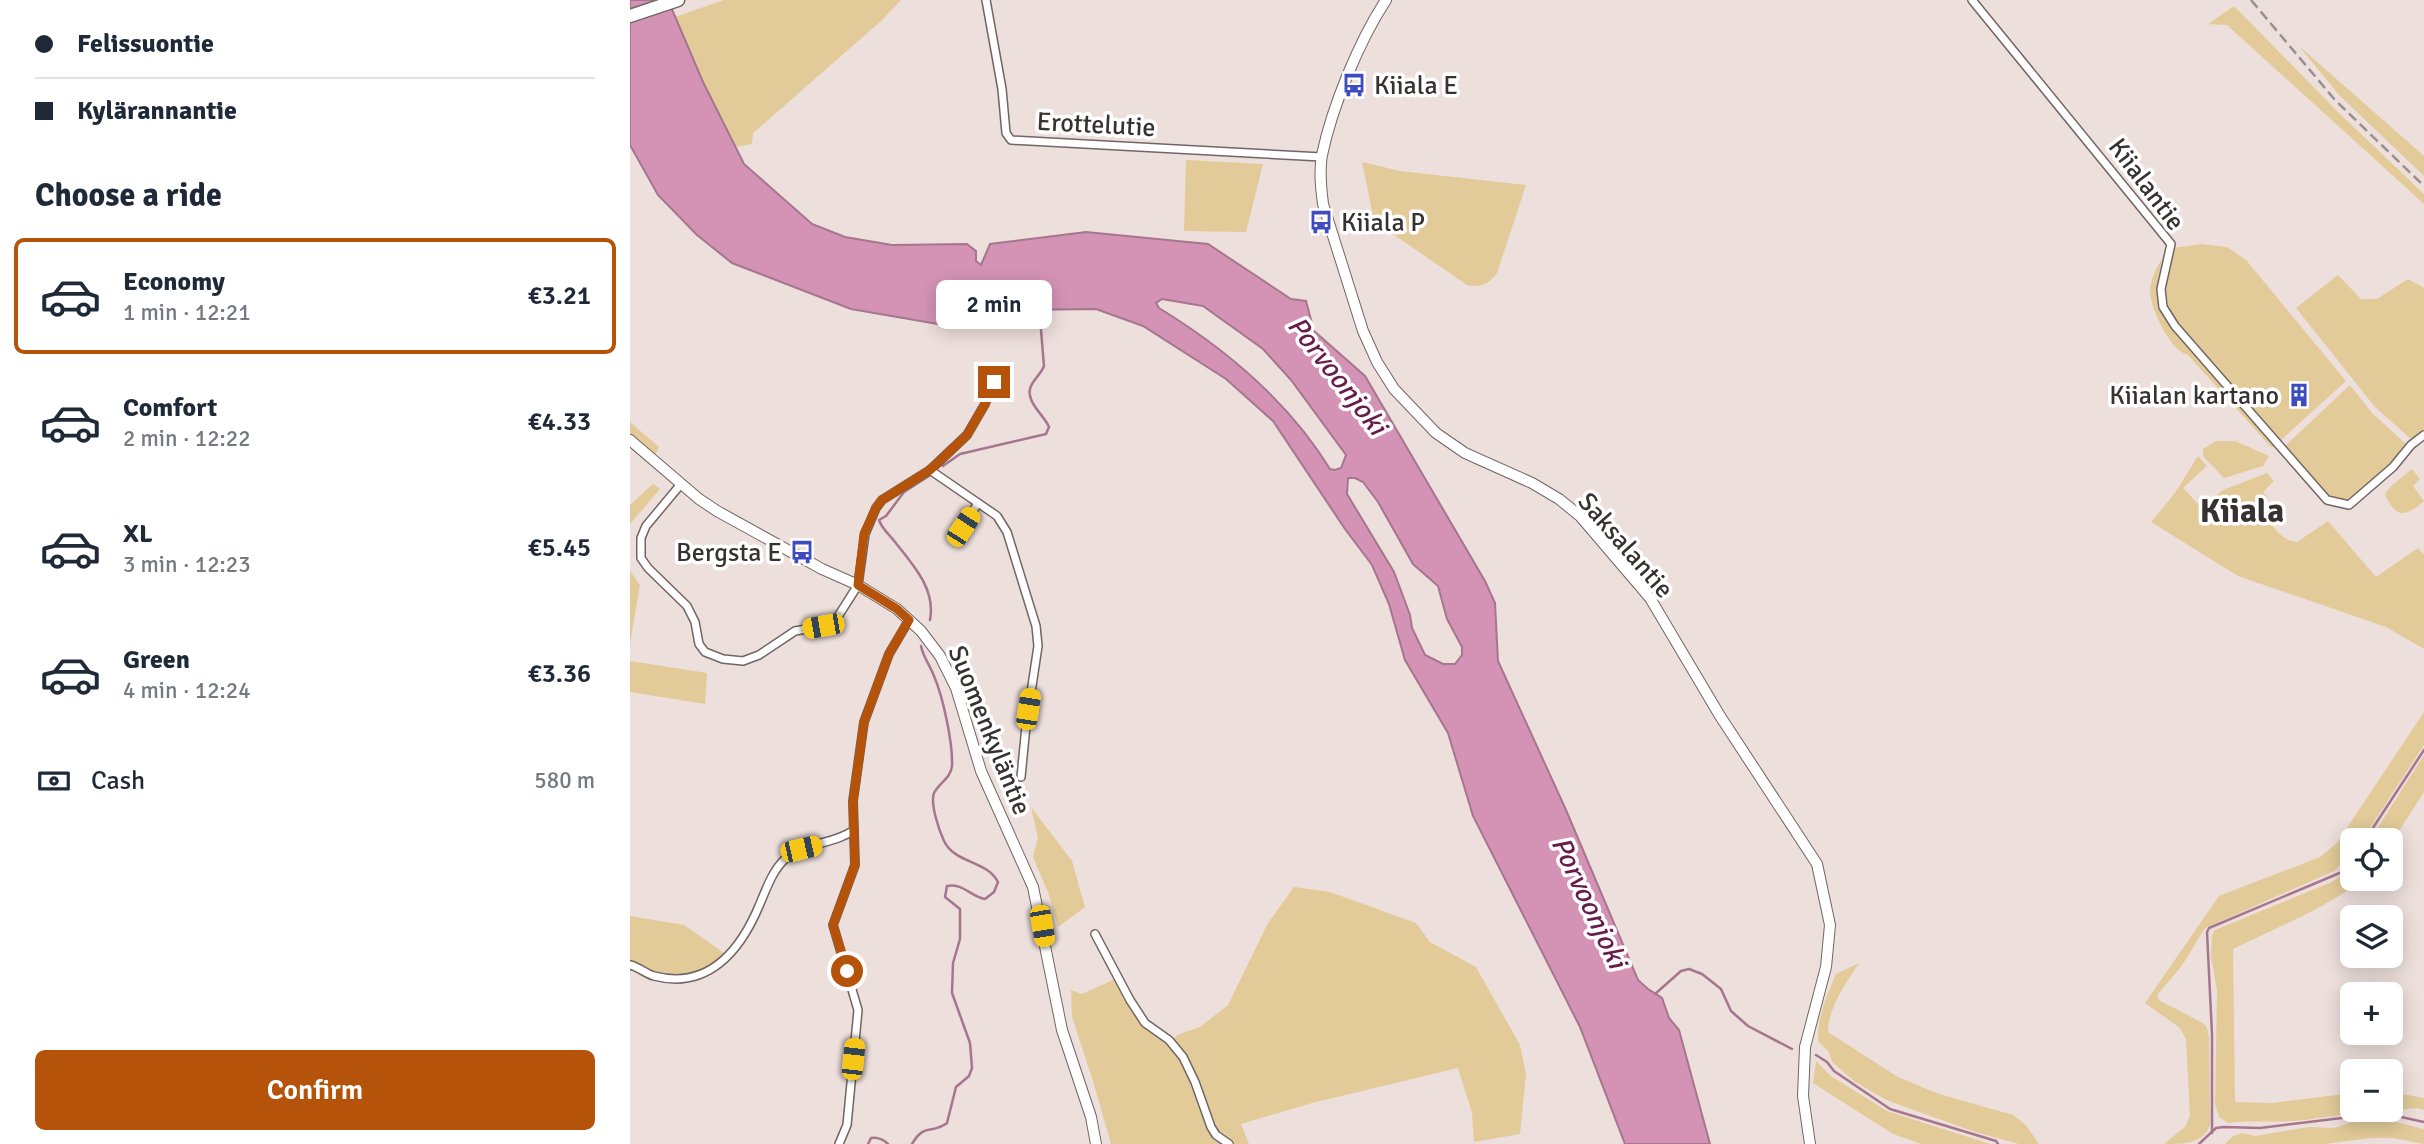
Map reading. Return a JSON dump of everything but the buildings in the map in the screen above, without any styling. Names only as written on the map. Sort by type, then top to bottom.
[{"type":"highway","points":[[630,16],[678,0]]},
{"type":"street","name":"Erottelutie","points":[[986,0],[1002,89],[1006,133],[1011,140],[1322,156]]},
{"type":"street","name":"Saksalantie","points":[[1386,0],[1340,94],[1322,156],[1320,183],[1323,204],[1359,318],[1377,362],[1394,389],[1417,415],[1436,433],[1465,453],[1532,483],[1559,499],[1580,516],[1650,598],[1720,716],[1816,864],[1830,925],[1826,967],[1805,1047],[1803,1096],[1810,1144]]},
{"type":"street","name":"Kiialantie","points":[[1972,0],[2171,244],[2161,289],[2163,307],[2175,326],[2327,500],[2349,505],[2393,467],[2411,445],[2424,435]]},
{"type":"street","points":[[681,484],[646,526],[641,538],[641,558],[687,607],[695,622],[699,644],[705,652],[723,659],[743,661],[759,655],[795,631],[823,626],[837,618],[858,585],[864,534],[876,508],[882,500],[930,470],[967,435],[985,404],[998,368]]},
{"type":"street","name":"Suomenkyläntie","points":[[630,440],[717,511],[822,569],[858,585],[897,609],[931,643],[949,671],[981,772],[1033,887],[1062,1030],[1087,1105],[1096,1144]]},
{"type":"street","points":[[930,470],[997,516],[1007,531],[1038,639],[1021,776]]},
{"type":"street","points":[[965,535],[963,527],[978,503]]},
{"type":"street","points":[[839,1144],[848,1125],[858,1010],[833,925],[855,865],[853,802],[864,722],[889,654],[909,620]]},
{"type":"street","points":[[630,965],[653,976],[686,980],[708,973],[738,946],[771,879],[784,860],[801,849],[829,843],[854,830]]},
{"type":"street","points":[[1095,934],[1145,1023],[1170,1040],[1183,1057],[1214,1132],[1229,1144]]},
{"type":"shaded area","points":[[724,0],[901,0],[881,21],[753,133],[752,144],[735,147],[675,17]]},
{"type":"shaded area","points":[[2234,6],[2338,112],[2424,194],[2424,204],[2227,25],[2208,24]]},
{"type":"shaded area","points":[[2299,46],[2424,156],[2424,176],[2339,95]]},
{"type":"shaded area","points":[[1186,160],[1263,164],[1246,232],[1184,231]]},
{"type":"shaded area","points":[[1362,162],[1400,171],[1526,185],[1497,273],[1491,280],[1477,286],[1467,285],[1374,221]]},
{"type":"shaded area","points":[[2201,244],[2227,247],[2246,260],[2346,381],[2280,441],[2177,323],[2168,304],[2165,286],[2167,268],[2174,248]]},
{"type":"shaded area","points":[[2162,259],[2158,293],[2169,326],[2275,447],[2271,447],[2188,355],[2174,346],[2162,328],[2153,307],[2150,290]]},
{"type":"shaded area","points":[[2338,275],[2361,299],[2377,299],[2408,279],[2424,288],[2424,429],[2411,439],[2375,407],[2296,308]]},
{"type":"shaded area","points":[[2350,385],[2372,413],[2407,445],[2391,464],[2349,501],[2329,497],[2285,446]]},
{"type":"shaded area","points":[[630,422],[659,447],[654,457],[630,436]]},
{"type":"shaded area","points":[[2216,441],[2235,441],[2269,456],[2263,466],[2224,478],[2203,456],[2203,449]]},
{"type":"shaded area","points":[[2198,456],[2207,466],[2183,488],[2202,508],[2223,490],[2267,473],[2274,481],[2263,492],[2268,497],[2260,507],[2275,529],[2285,538],[2297,542],[2328,521],[2376,577],[2418,548],[2424,555],[2424,649],[2386,627],[2238,576],[2151,522],[2175,493]]},
{"type":"shaded area","points":[[2412,469],[2420,479],[2413,486],[2424,501],[2412,510],[2402,513],[2393,508],[2385,494]]},
{"type":"shaded area","points":[[653,484],[660,489],[630,524],[630,505]]},
{"type":"shaded area","points":[[630,571],[640,585],[630,644]]},
{"type":"shaded area","points":[[630,661],[707,673],[705,704],[630,692]]},
{"type":"shaded area","points":[[2424,712],[2424,745],[2370,828],[2347,828]]},
{"type":"shaded area","points":[[2424,755],[2424,792],[2401,828],[2378,828]]},
{"type":"shaded area","points":[[1031,807],[1072,861],[1085,907],[1058,927],[1048,892],[1033,857],[1038,838]]},
{"type":"shaded area","points":[[2340,838],[2340,865],[2334,871],[2205,928],[2181,967],[2157,995],[2160,1001],[2204,1024],[2209,1037],[2210,1125],[2198,1139],[2164,1144],[2185,1127],[2190,1116],[2186,1039],[2180,1028],[2145,1003],[2219,896],[2320,857]]},
{"type":"shaded area","points":[[2340,876],[2340,891],[2346,891],[2317,909],[2233,949],[2235,1102],[2273,1103],[2340,1095],[2340,1115],[2293,1121],[2228,1123],[2219,1117],[2215,1104],[2217,990],[2211,957],[2212,935],[2215,930]]},
{"type":"shaded area","points":[[1294,887],[1330,892],[1416,923],[1430,942],[1476,967],[1520,1045],[1526,1074],[1520,1134],[1474,1142],[1472,1113],[1458,1068],[1312,1103],[1241,1124],[1249,1144],[1235,1144],[1220,1135],[1187,1057],[1173,1040],[1177,1035],[1200,1027],[1228,1005],[1268,923]]},
{"type":"shaded area","points":[[630,916],[684,925],[724,953],[706,969],[685,975],[655,973],[636,962],[630,962]]},
{"type":"shaded area","points":[[1859,963],[1834,1005],[1828,1032],[1898,1077],[1939,1094],[2013,1115],[2026,1125],[2039,1144],[2019,1144],[1972,1131],[1886,1100],[1854,1081],[1832,1062],[1829,1052],[1818,1041],[1821,1015],[1836,974]]},
{"type":"shaded area","points":[[1115,979],[1141,1025],[1166,1041],[1182,1061],[1211,1135],[1222,1144],[1111,1144],[1072,1017],[1071,990],[1082,994]]},
{"type":"shaded area","points":[[1816,1061],[1831,1076],[1887,1111],[1990,1144],[1921,1144],[1893,1134],[1813,1083]]},
{"type":"shaded area","points":[[2403,1094],[2424,1098],[2424,1110],[2403,1110]]},
{"type":"shaded area","points":[[2351,1122],[2395,1122],[2424,1129],[2424,1144],[2393,1138],[2370,1138],[2325,1144],[2225,1144],[2233,1136],[2242,1133],[2255,1136],[2309,1127],[2335,1128]]},
{"type":"water","name":"Porvoonjoki","points":[[630,0],[668,0],[703,82],[744,164],[812,224],[845,237],[892,245],[967,244],[976,251],[976,261],[981,265],[990,244],[1086,232],[1208,244],[1291,299],[1306,301],[1314,331],[1365,376],[1485,581],[1495,603],[1498,661],[1566,810],[1638,980],[1662,998],[1669,1018],[1679,1030],[1710,1144],[1625,1144],[1580,1027],[1473,816],[1448,733],[1405,660],[1389,604],[1372,565],[1273,421],[1226,379],[1143,326],[1096,309],[1009,310],[955,327],[851,309],[732,263],[697,235],[658,195],[630,145]],"holes":[[[1162,299],[1203,306],[1263,349],[1291,380],[1346,455],[1341,468],[1330,469],[1295,421],[1254,378],[1208,341],[1159,308],[1156,303]],[[1348,478],[1363,482],[1378,502],[1413,564],[1438,586],[1447,619],[1462,647],[1462,655],[1455,664],[1443,664],[1425,655],[1412,628],[1394,572],[1347,494]]]},
{"type":"waterway","points":[[943,466],[960,454],[1046,434],[1049,427],[1030,397],[1032,383],[1044,366],[1039,306]]},
{"type":"waterway","points":[[930,620],[930,598],[922,578],[879,520],[886,516],[904,492],[932,474]]},
{"type":"waterway","points":[[912,1144],[921,1133],[947,1123],[956,1087],[969,1076],[972,1068],[970,1043],[952,993],[953,963],[960,939],[960,909],[945,897],[947,886],[958,886],[985,899],[994,892],[998,882],[986,870],[949,848],[938,824],[933,798],[936,789],[951,770],[951,745],[941,696],[921,646]]},
{"type":"waterway","points":[[2373,828],[2424,750]]},
{"type":"waterway","points":[[2212,1133],[2212,1034],[2207,932],[2209,928],[2340,873]]},
{"type":"waterway","points":[[1655,994],[1681,971],[1689,969],[1702,974],[1721,989],[1731,1011],[1748,1026],[1792,1049]]},
{"type":"waterway","points":[[1816,1055],[1834,1071],[1890,1109],[1996,1141],[1998,1144]]},
{"type":"waterway","points":[[2199,1144],[2216,1128],[2224,1127],[2260,1128],[2383,1113],[2424,1122]]},
{"type":"waterway","points":[[868,1144],[871,1138],[888,1144]]},
{"type":"railway","points":[[2251,0],[2335,100],[2424,186]]},
{"type":"place","name":"Kiiala E","points":[[1354,85]]},
{"type":"place","name":"Kiiala P","points":[[1321,222]]},
{"type":"place","name":"Kiialan kartano","points":[[2299,395]]},
{"type":"place","name":"Bergsta E","points":[[802,552]]},
{"type":"district","name":"Kiiala","points":[[2242,510]]},
{"type":"route","points":[[847,971],[833,925],[855,865],[853,802],[864,722],[889,654],[909,620],[897,609],[858,585],[864,534],[882,500],[930,470],[967,435],[994,382]]}]
